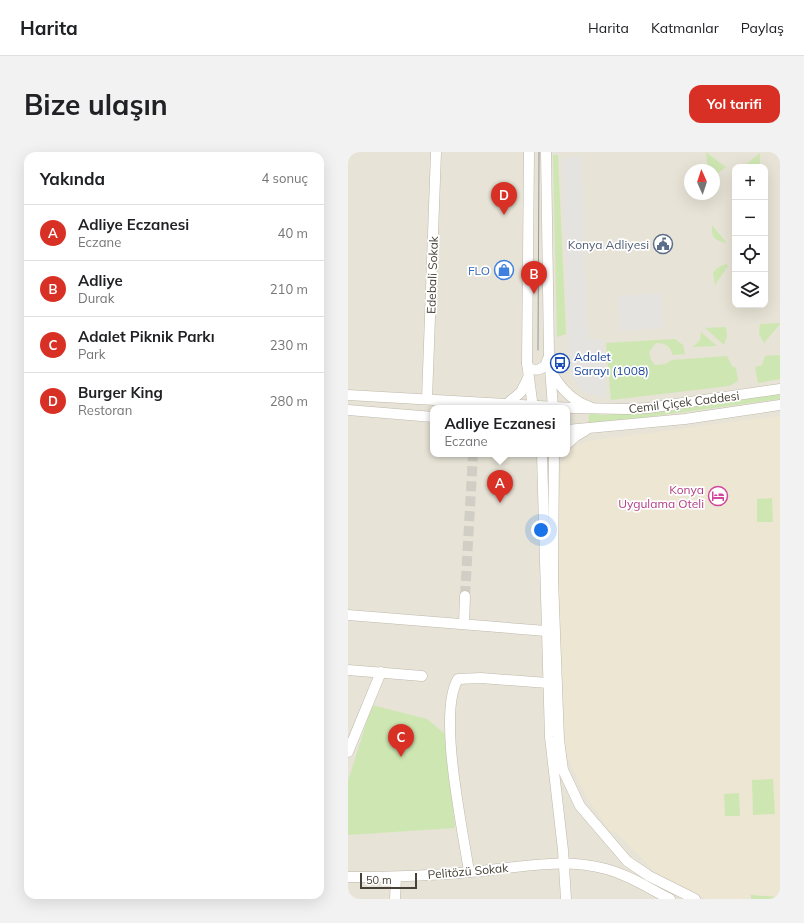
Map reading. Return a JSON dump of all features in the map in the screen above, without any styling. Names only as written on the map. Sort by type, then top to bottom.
[{"type":"street","name":"Edebali Sokak","points":[[427,399],[436,152]]},
{"type":"street","points":[[529,152],[527,363],[532,403]]},
{"type":"street","points":[[546,152],[549,354],[553,405]]},
{"type":"street","points":[[527,363],[529,368],[539,370],[545,366],[549,354]]},
{"type":"street","points":[[550,369],[562,388],[572,397],[594,408]]},
{"type":"street","points":[[506,404],[521,392],[525,386],[528,376]]},
{"type":"street","name":"Cemil Çiçek Caddesi","points":[[570,407],[648,408],[780,390]]},
{"type":"street","name":"Cemil Çiçek Caddesi","points":[[348,394],[506,404],[532,403],[542,405]]},
{"type":"street","name":"Cemil Çiçek Caddesi","points":[[570,430],[685,419],[780,406]]},
{"type":"street","points":[[348,410],[430,417]]},
{"type":"street","points":[[570,441],[576,436],[589,429]]},
{"type":"street","points":[[542,457],[546,631],[553,776],[564,863],[566,899]]},
{"type":"street","points":[[555,457],[552,548],[561,760],[567,779],[580,806],[627,861],[649,876],[695,899]]},
{"type":"street","points":[[464,624],[465,596]]},
{"type":"street","points":[[348,615],[546,631]]},
{"type":"street","points":[[348,670],[422,676]]},
{"type":"street","points":[[348,752],[381,672]]},
{"type":"street","points":[[469,872],[449,734],[452,688],[458,679],[481,678],[548,683]]},
{"type":"street","name":"Pelitözü Sokak","points":[[348,876],[396,877],[564,863],[606,869],[633,880],[670,899]]},
{"type":"street","points":[[395,899],[396,877]]},
{"type":"shaded area","points":[[348,152],[780,152],[780,899],[348,899]]},
{"type":"shaded area","points":[[582,156],[587,330],[590,339],[603,340],[606,398],[582,392],[569,371],[562,158]]},
{"type":"shaded area","points":[[661,293],[663,328],[620,331],[618,296]]},
{"type":"shaded area","points":[[780,416],[780,899],[706,899],[657,874],[618,834],[609,830],[586,796],[566,755],[555,555],[562,461],[565,457],[570,457],[570,451],[572,448],[587,441]]},
{"type":"green space","points":[[706,152],[726,167],[720,172],[720,164],[707,164]]},
{"type":"green space","points":[[760,153],[760,164],[746,164]]},
{"type":"green space","points":[[553,155],[558,155],[566,334],[557,337]]},
{"type":"green space","points":[[712,225],[726,242],[725,243],[718,241],[714,237]]},
{"type":"green space","points":[[726,264],[728,266],[715,285],[713,273],[717,268]]},
{"type":"green space","points":[[780,323],[764,343],[759,334],[760,324]]},
{"type":"green space","points":[[726,327],[727,336],[724,345],[705,328]]},
{"type":"green space","points":[[701,332],[717,346],[693,347],[700,340]]},
{"type":"green space","points":[[675,339],[683,345],[685,354],[673,355],[667,346],[656,343],[649,352],[651,360],[655,365],[665,364],[672,360],[727,356],[732,366],[736,368],[738,381],[729,386],[611,400],[606,343]]},
{"type":"green space","points":[[780,355],[780,379],[758,383],[755,367],[762,365],[765,356]]},
{"type":"green space","points":[[780,394],[780,399],[588,425],[589,413],[604,415],[633,413]]},
{"type":"green space","points":[[772,498],[773,522],[757,522],[757,499]]},
{"type":"green space","points":[[372,705],[427,719],[445,734],[455,828],[348,835],[348,781]]},
{"type":"green space","points":[[773,779],[775,814],[753,815],[752,780]]},
{"type":"green space","points":[[739,793],[740,816],[725,816],[724,794]]},
{"type":"green space","points":[[751,895],[779,897],[779,899],[751,899]]},
{"type":"tunnel","points":[[465,596],[473,457]]},
{"type":"tram line","points":[[538,350],[539,152]]},
{"type":"place","name":"Burger King","points":[[504,215]]},
{"type":"place","name":"Konya Adliyesi","points":[[663,244]]},
{"type":"place","name":"FLO","points":[[504,270]]},
{"type":"place","name":"Adliye","points":[[534,294]]},
{"type":"place","name":"Adalet Sarayı (1008)","points":[[560,363]]},
{"type":"place","name":"Konya Uygulama Oteli","points":[[718,496]]},
{"type":"place","name":"Adliye Eczanesi","points":[[500,503]]},
{"type":"place","name":"Adalet Piknik Parkı","points":[[401,757]]}]
